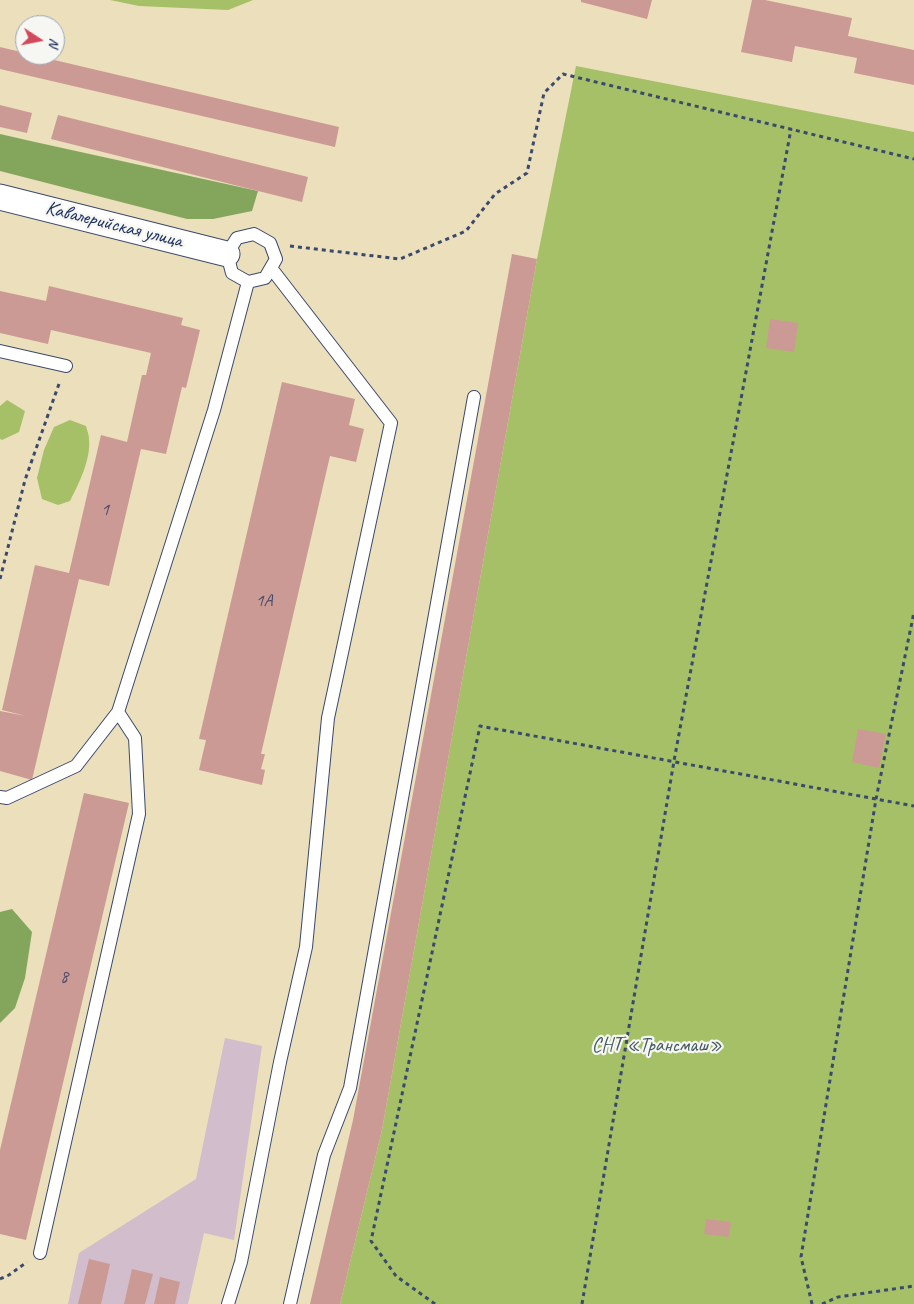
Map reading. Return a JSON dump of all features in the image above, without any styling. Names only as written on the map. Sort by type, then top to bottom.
[{"type":"street","name":"Кавалерийская улица","points":[[0,197],[227,254]]},
{"type":"lane","points":[[254,234],[270,243],[276,260],[265,278],[248,282],[232,273],[227,254],[238,238],[254,234]]},
{"type":"lane","points":[[228,1304],[241,1262],[280,1062],[306,947],[328,718],[391,423],[271,268]]},
{"type":"lane","points":[[0,797],[7,798],[76,766],[118,712],[214,410],[248,282]]},
{"type":"lane","points":[[0,351],[66,366]]},
{"type":"lane","points":[[290,1304],[324,1155],[350,1088],[474,397]]},
{"type":"lane","points":[[40,1253],[139,814],[135,738],[118,712]]},
{"type":"path","points":[[270,243],[400,259],[466,231],[495,194],[527,173],[544,93],[563,74],[914,159]]},
{"type":"path","points":[[582,1304],[674,761],[791,129]]},
{"type":"path","points":[[0,579],[25,480],[66,366]]},
{"type":"path","points":[[812,1304],[801,1257],[876,799],[914,612]]},
{"type":"path","points":[[435,1304],[396,1276],[371,1241],[480,726],[914,806]]},
{"type":"path","points":[[0,1279],[9,1275],[40,1253]]},
{"type":"path","points":[[822,1304],[838,1297],[914,1286]]},
{"type":"shaded area","points":[[225,1038],[262,1046],[234,1240],[204,1233],[188,1304],[68,1304],[79,1253],[196,1179]]},
{"type":"green space","points":[[110,0],[253,0],[228,10],[139,6]]},
{"type":"green space","name":"СНТ «Трансмаш»","points":[[576,66],[914,132],[914,1304],[340,1304],[382,1130],[537,259]]},
{"type":"green space","points":[[0,134],[258,191],[252,211],[213,219],[187,219],[0,171]]},
{"type":"green space","points":[[7,400],[25,411],[19,432],[2,440],[0,439],[0,406]]},
{"type":"green space","points":[[70,420],[86,426],[89,437],[88,455],[84,471],[70,501],[58,505],[42,499],[37,478],[44,450],[54,427]]},
{"type":"green space","points":[[12,909],[32,932],[25,978],[15,1008],[0,1023],[0,912]]},
{"type":"building","points":[[581,0],[652,0],[647,19],[581,2]]},
{"type":"building","points":[[752,0],[765,0],[852,18],[848,36],[914,50],[914,85],[854,73],[857,58],[795,46],[792,62],[741,52]]},
{"type":"building","points":[[0,47],[15,51],[15,65],[65,65],[65,63],[339,127],[335,147],[0,69]]},
{"type":"building","points":[[0,105],[32,113],[27,133],[0,127]]},
{"type":"building","points":[[58,115],[308,177],[302,202],[51,139]]},
{"type":"building","points":[[512,254],[537,259],[382,1130],[340,1304],[310,1304],[353,1120]]},
{"type":"building","points":[[49,286],[183,318],[181,325],[200,330],[186,388],[182,387],[166,454],[141,449],[109,586],[79,579],[32,780],[0,771],[0,711],[26,716],[2,710],[35,565],[69,573],[101,435],[127,442],[142,375],[146,375],[151,353],[51,330],[48,344],[0,333],[0,291],[46,301]]},
{"type":"building","points":[[770,319],[798,323],[794,352],[766,348]]},
{"type":"building","points":[[282,382],[355,399],[349,425],[364,429],[356,462],[330,456],[261,754],[265,754],[261,769],[265,770],[262,785],[199,770],[206,740],[199,739]]},
{"type":"building","points":[[858,729],[886,734],[879,768],[852,762]]},
{"type":"building","points":[[84,793],[129,803],[26,1240],[0,1234],[0,1150]]},
{"type":"building","points":[[706,1219],[731,1222],[729,1237],[704,1234]]},
{"type":"building","points":[[89,1259],[110,1264],[101,1304],[78,1304]]},
{"type":"building","points":[[132,1269],[153,1274],[145,1304],[124,1304]]},
{"type":"building","points":[[160,1277],[180,1282],[175,1304],[154,1304]]}]
